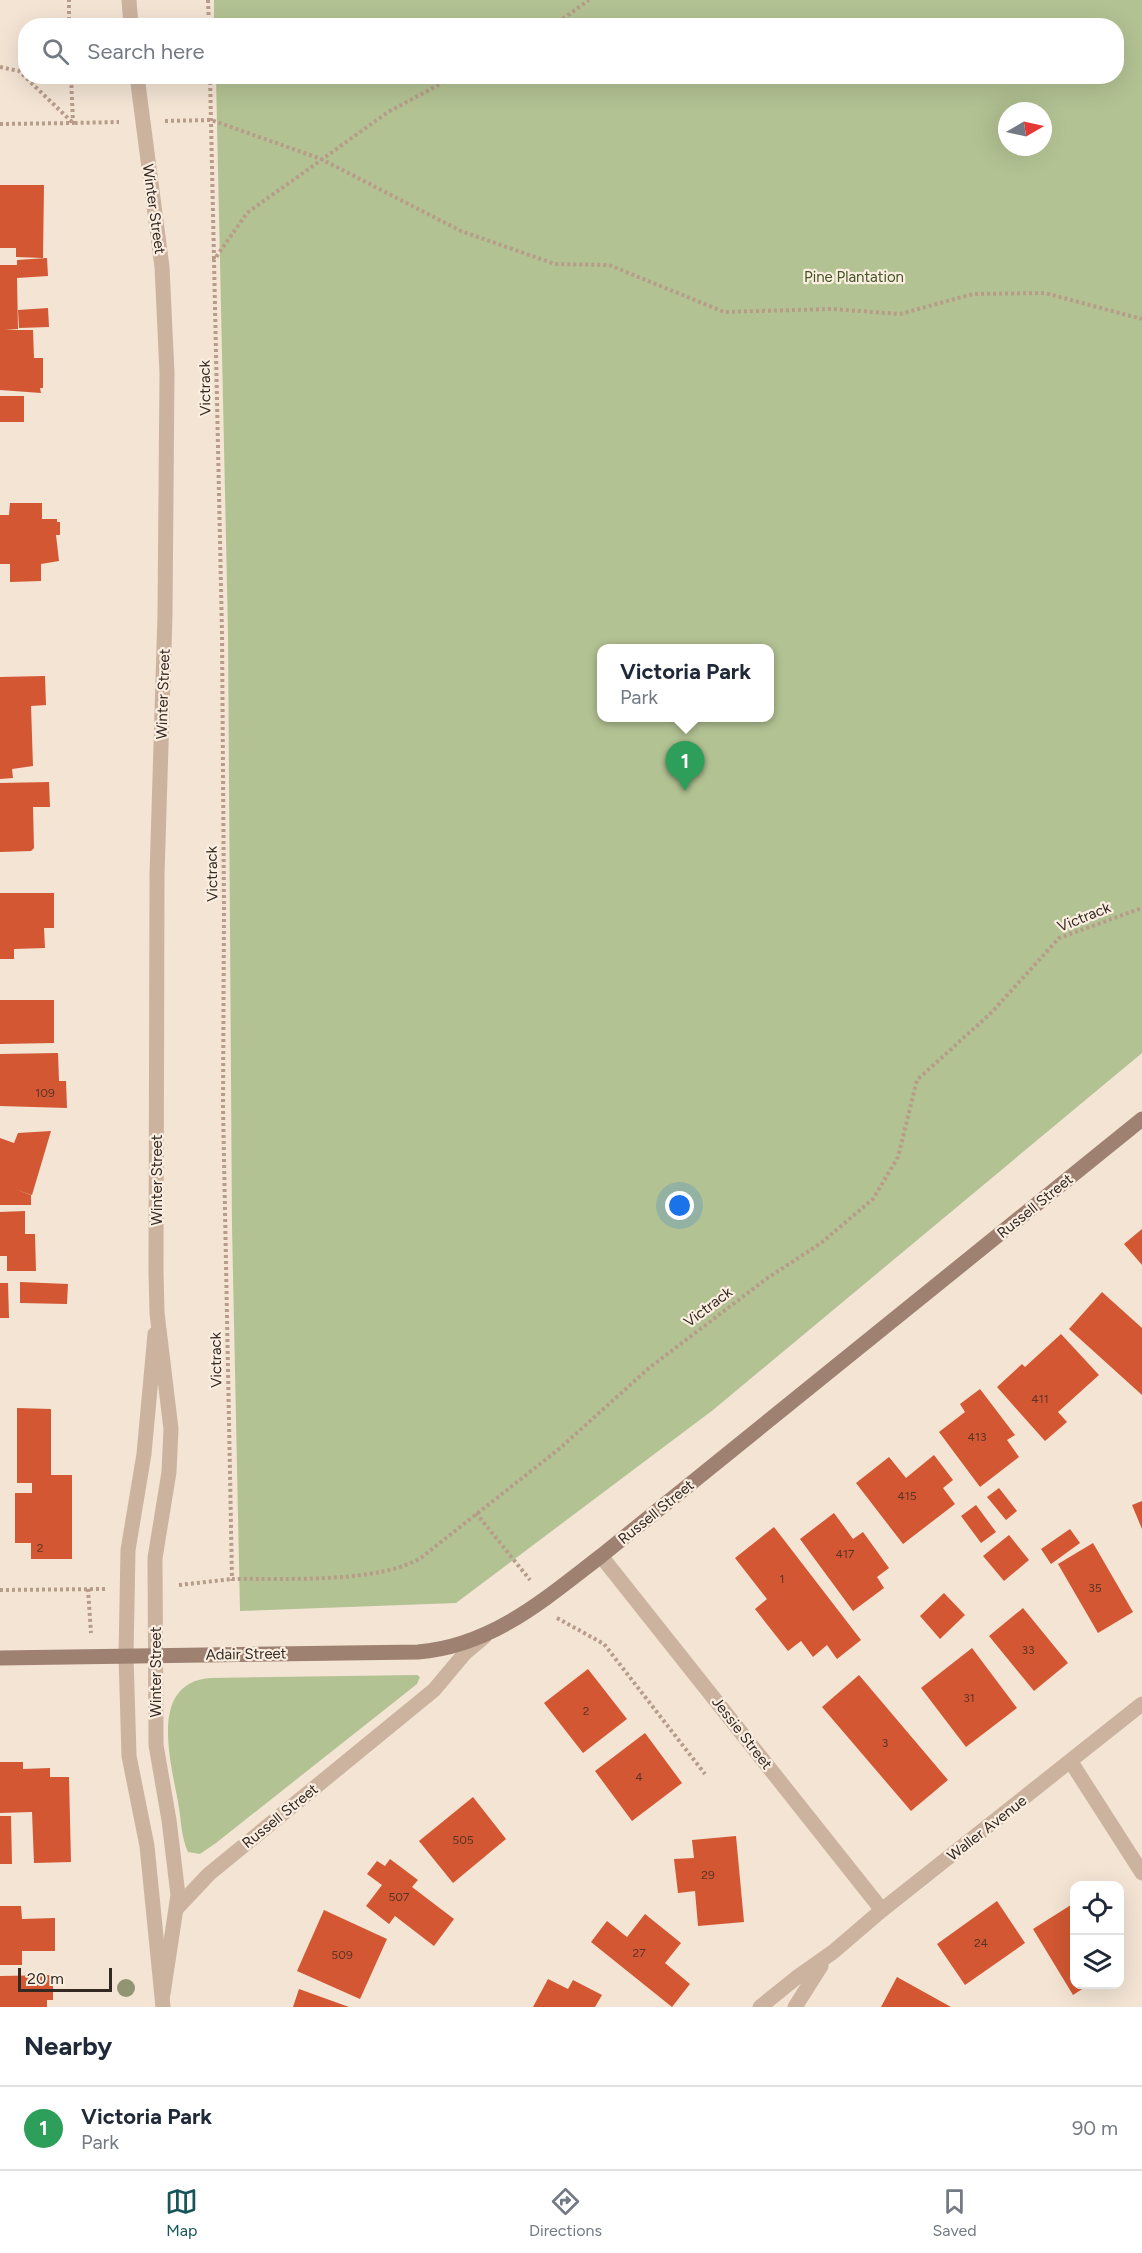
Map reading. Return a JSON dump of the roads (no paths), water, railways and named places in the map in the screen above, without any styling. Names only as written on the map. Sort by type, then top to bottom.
[{"type":"street","points":[[129,0],[130,18]]},
{"type":"street","name":"Winter Street","points":[[138,84],[162,267],[167,373],[165,615],[157,875],[157,1313],[144,1454],[128,1550],[126,1656],[129,1756],[147,1846],[163,2001]]},
{"type":"street","name":"Russell Street","points":[[177,1908],[208,1874],[434,1690],[465,1653],[489,1634],[544,1600],[601,1556],[1142,1119]]},
{"type":"street","name":"Winter Street","points":[[157,1313],[171,1429],[169,1472],[156,1546],[154,1586],[158,1764],[178,1883],[177,1908],[163,2001]]},
{"type":"street","name":"Jessie Street","points":[[601,1556],[882,1910]]},
{"type":"street","name":"Adair Street","points":[[0,1658],[418,1652],[444,1648],[489,1634]]},
{"type":"street","name":"Waller Avenue","points":[[760,2007],[780,1989],[833,1952],[882,1910],[1142,1704]]},
{"type":"street","points":[[1071,1762],[1142,1873]]},
{"type":"street","name":"Waller Avenue","points":[[795,2007],[811,1979],[833,1952]]},
{"type":"place","name":"Victoria Park","points":[[685,791]]},
{"type":"park label","name":"Pine Plantation","points":[[854,277]]}]
